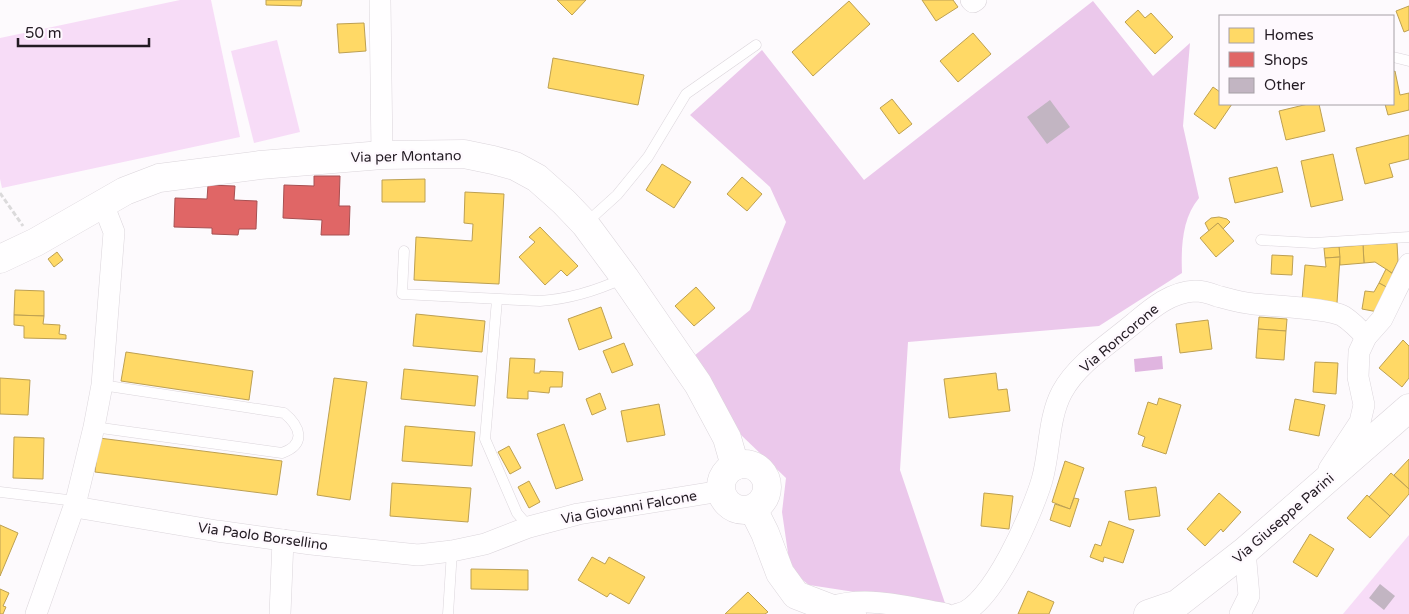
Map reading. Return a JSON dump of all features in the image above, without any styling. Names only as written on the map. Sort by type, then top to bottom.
[{"type":"street","points":[[380,0],[382,155]]},
{"type":"street","points":[[971,0],[973,2],[976,0]]},
{"type":"street","name":"Via per Montano","points":[[0,260],[36,242],[125,191],[159,178],[260,165],[382,155],[464,154],[515,166],[537,178],[564,202],[585,224],[625,278],[698,384],[727,438],[735,466]]},
{"type":"street","points":[[36,614],[76,504],[102,385],[114,232],[107,214],[100,204]]},
{"type":"street","points":[[1317,488],[1360,422],[1364,405],[1358,377],[1359,352],[1366,337],[1382,318],[1409,264]]},
{"type":"street","name":"Via Roncorone","points":[[958,614],[966,612],[981,600],[995,582],[1024,525],[1042,481],[1055,410],[1062,392],[1070,379],[1084,365],[1168,298],[1193,291],[1208,291],[1215,296],[1245,303],[1319,310],[1342,315],[1366,337]]},
{"type":"street","name":"Via Giuseppe Parini","points":[[1148,614],[1177,604],[1245,551],[1409,408]]},
{"type":"street","points":[[745,464],[755,467],[767,483],[766,494],[761,503],[753,509],[733,508],[725,501],[721,491],[722,481],[727,472],[735,466],[745,464]]},
{"type":"street","name":"Via Giovanni Falcone","points":[[452,551],[485,544],[529,527],[578,514],[721,491]]},
{"type":"street","name":"Via Paolo Borsellino","points":[[76,504],[283,540],[418,555],[452,551]]},
{"type":"street","points":[[753,509],[765,533],[780,573],[796,594],[841,611],[844,603],[884,603],[946,614]]},
{"type":"street","points":[[280,614],[283,540]]},
{"type":"street","points":[[1240,614],[1249,596],[1245,551]]},
{"type":"lane","points":[[585,224],[617,195],[648,157],[686,94],[756,45]]},
{"type":"lane","points":[[1394,57],[1409,61]]},
{"type":"lane","points":[[1261,240],[1314,243],[1409,237]]},
{"type":"lane","points":[[404,251],[402,294],[497,300],[561,300],[601,288],[625,278]]},
{"type":"lane","points":[[497,300],[485,439],[517,513],[529,527]]},
{"type":"lane","points":[[94,426],[282,453],[293,447],[298,436],[296,425],[284,413],[102,385]]},
{"type":"lane","points":[[0,492],[76,504]]},
{"type":"lane","points":[[448,614],[452,551]]},
{"type":"path","points":[[0,193],[36,242]]},
{"type":"shaded area","points":[[180,0],[211,0],[240,137],[2,188],[0,179],[0,38]]},
{"type":"shaded area","points":[[1093,1],[1153,76],[1190,43],[1183,126],[1199,198],[1193,206],[1186,224],[1182,244],[1182,273],[1099,326],[908,342],[900,470],[946,606],[809,585],[800,578],[789,560],[782,512],[786,478],[740,434],[694,356],[750,310],[786,222],[770,187],[690,115],[762,50],[864,180]]},
{"type":"shaded area","points":[[277,40],[300,132],[254,143],[231,51]]},
{"type":"shaded area","points":[[1162,356],[1163,369],[1135,372],[1134,359]]},
{"type":"shaded area","points":[[1409,535],[1409,614],[1343,614]]},
{"type":"building: Homes","points":[[266,0],[302,0],[301,6],[266,5]]},
{"type":"building: Homes","points":[[557,0],[586,0],[572,15]]},
{"type":"building: Homes","points":[[922,0],[953,0],[958,7],[936,21]]},
{"type":"building: Homes","points":[[849,1],[870,24],[813,76],[792,52]]},
{"type":"building: Homes","points":[[1409,6],[1409,30],[1404,32],[1396,11]]},
{"type":"building: Homes","points":[[1138,10],[1145,18],[1151,13],[1173,37],[1155,54],[1125,22]]},
{"type":"building: Homes","points":[[364,23],[366,51],[339,53],[337,24]]},
{"type":"building: Homes","points":[[973,33],[991,54],[958,82],[940,61]]},
{"type":"building: Homes","points":[[553,58],[644,75],[638,105],[548,88]]},
{"type":"building: Homes","points":[[1394,72],[1400,95],[1409,93],[1409,110],[1388,115],[1385,105],[1394,105]]},
{"type":"building: Homes","points":[[1213,87],[1219,91],[1219,105],[1231,105],[1215,129],[1194,114]]},
{"type":"building: Homes","points":[[892,99],[912,124],[899,134],[880,108]]},
{"type":"building: Homes","points":[[1304,105],[1319,105],[1325,131],[1286,140],[1279,111]]},
{"type":"building: Homes","points":[[1409,135],[1409,159],[1389,164],[1393,177],[1365,184],[1356,148]]},
{"type":"building: Homes","points":[[1333,154],[1343,200],[1311,207],[1301,161]]},
{"type":"building: Homes","points":[[662,164],[691,182],[674,208],[646,190]]},
{"type":"building: Homes","points":[[1277,167],[1283,192],[1235,203],[1229,178]]},
{"type":"building: Homes","points":[[742,177],[762,194],[747,211],[727,194]]},
{"type":"building: Homes","points":[[425,179],[425,202],[382,202],[382,180]]},
{"type":"building: Homes","points":[[465,192],[504,194],[499,284],[414,280],[416,237],[472,241],[473,224],[464,223]]},
{"type":"building: Homes","points":[[1219,217],[1230,222],[1223,229],[1218,223],[1209,231],[1205,223],[1211,218]]},
{"type":"building: Homes","points":[[1218,223],[1234,241],[1216,257],[1200,238]]},
{"type":"building: Homes","points":[[540,227],[578,266],[567,276],[561,270],[545,285],[519,257],[535,242],[529,237]]},
{"type":"building: Homes","points":[[1397,243],[1398,261],[1392,273],[1375,262],[1364,263],[1363,245]]},
{"type":"building: Homes","points":[[1363,245],[1364,263],[1340,265],[1339,247]]},
{"type":"building: Homes","points":[[1339,247],[1340,257],[1325,258],[1324,248]]},
{"type":"building: Homes","points":[[57,252],[63,260],[54,267],[48,259]]},
{"type":"building: Homes","points":[[1272,255],[1293,256],[1292,275],[1271,274]]},
{"type":"building: Homes","points":[[1340,257],[1337,303],[1302,300],[1305,265],[1326,267],[1325,258]]},
{"type":"building: Homes","points":[[1386,269],[1397,277],[1392,290],[1379,283]]},
{"type":"building: Homes","points":[[1379,283],[1392,290],[1378,312],[1362,309],[1365,291],[1374,292]]},
{"type":"building: Homes","points":[[696,287],[715,308],[694,326],[675,306]]},
{"type":"building: Homes","points":[[15,290],[44,291],[44,316],[14,315]]},
{"type":"building: Homes","points":[[601,307],[612,338],[579,350],[568,319]]},
{"type":"building: Homes","points":[[416,314],[485,321],[482,352],[413,346]]},
{"type":"building: Homes","points":[[14,315],[44,316],[43,324],[60,325],[59,334],[66,335],[66,339],[24,338],[24,326],[14,325]]},
{"type":"building: Homes","points":[[1259,317],[1287,319],[1286,331],[1258,329]]},
{"type":"building: Homes","points":[[1208,320],[1212,349],[1180,353],[1176,324]]},
{"type":"building: Homes","points":[[1258,329],[1286,331],[1284,360],[1256,358]]},
{"type":"building: Homes","points":[[1403,340],[1409,346],[1409,378],[1402,387],[1379,368]]},
{"type":"building: Homes","points":[[624,343],[633,365],[612,373],[603,351]]},
{"type":"building: Homes","points":[[126,352],[253,371],[249,400],[121,381]]},
{"type":"building: Homes","points":[[510,358],[535,359],[534,373],[540,373],[540,371],[563,372],[562,387],[550,387],[549,393],[528,391],[528,399],[507,398]]},
{"type":"building: Homes","points":[[1315,362],[1338,363],[1336,394],[1313,392]]},
{"type":"building: Homes","points":[[404,369],[478,376],[475,406],[401,399]]},
{"type":"building: Homes","points":[[996,373],[998,390],[1007,389],[1010,411],[949,418],[944,379]]},
{"type":"building: Homes","points":[[0,378],[30,380],[28,415],[0,414]]},
{"type":"building: Homes","points":[[334,378],[367,382],[350,500],[317,495]]},
{"type":"building: Homes","points":[[600,393],[606,409],[592,415],[586,399]]},
{"type":"building: Homes","points":[[1159,398],[1181,405],[1166,454],[1142,446],[1145,437],[1138,434],[1148,402],[1157,405]]},
{"type":"building: Homes","points":[[1295,399],[1325,405],[1319,436],[1289,430]]},
{"type":"building: Homes","points":[[659,404],[665,435],[627,442],[621,411]]},
{"type":"building: Homes","points":[[564,424],[583,480],[556,489],[537,434]]},
{"type":"building: Homes","points":[[405,426],[475,432],[472,466],[402,461]]},
{"type":"building: Homes","points":[[14,437],[44,438],[43,479],[13,478]]},
{"type":"building: Homes","points":[[99,438],[282,461],[277,495],[95,472]]},
{"type":"building: Homes","points":[[509,446],[521,468],[510,474],[498,452]]},
{"type":"building: Homes","points":[[1409,459],[1409,489],[1394,475]]},
{"type":"building: Homes","points":[[1065,461],[1084,468],[1070,509],[1052,502]]},
{"type":"building: Homes","points":[[1391,473],[1409,489],[1409,494],[1390,516],[1369,497]]},
{"type":"building: Homes","points":[[529,481],[540,502],[529,508],[518,487]]},
{"type":"building: Homes","points":[[392,483],[471,488],[468,522],[390,516]]},
{"type":"building: Homes","points":[[1156,487],[1160,516],[1129,520],[1125,491]]},
{"type":"building: Homes","points":[[984,493],[1013,496],[1009,529],[981,526]]},
{"type":"building: Homes","points":[[1219,493],[1241,512],[1223,532],[1221,529],[1205,546],[1187,529]]},
{"type":"building: Homes","points":[[1367,495],[1390,516],[1370,538],[1347,518]]},
{"type":"building: Homes","points":[[1074,498],[1079,499],[1070,527],[1050,520],[1055,504],[1070,509]]},
{"type":"building: Homes","points":[[1109,521],[1134,530],[1123,563],[1104,557],[1103,562],[1090,557],[1095,544],[1101,546]]},
{"type":"building: Homes","points":[[0,525],[18,533],[0,576]]},
{"type":"building: Homes","points":[[1310,534],[1334,549],[1317,577],[1293,562]]},
{"type":"building: Homes","points":[[592,557],[605,564],[609,557],[645,577],[629,604],[610,593],[607,597],[578,580]]},
{"type":"building: Homes","points":[[471,569],[528,570],[528,590],[471,589]]},
{"type":"building: Homes","points":[[0,589],[9,593],[3,606],[6,607],[3,614],[0,614]]},
{"type":"building: Homes","points":[[1028,591],[1054,602],[1049,614],[1018,614]]},
{"type":"building: Homes","points":[[748,592],[768,612],[765,614],[725,614]]},
{"type":"building: Shops","points":[[314,176],[340,176],[339,206],[350,206],[349,235],[321,235],[322,220],[283,218],[284,185],[314,186]]},
{"type":"building: Shops","points":[[208,185],[235,186],[234,200],[257,201],[256,229],[239,229],[238,235],[212,234],[212,228],[174,227],[175,198],[207,199]]},
{"type":"building: Other","points":[[1050,100],[1070,127],[1047,144],[1027,117]]},
{"type":"building: Other","points":[[1380,584],[1395,596],[1384,610],[1369,598]]}]
